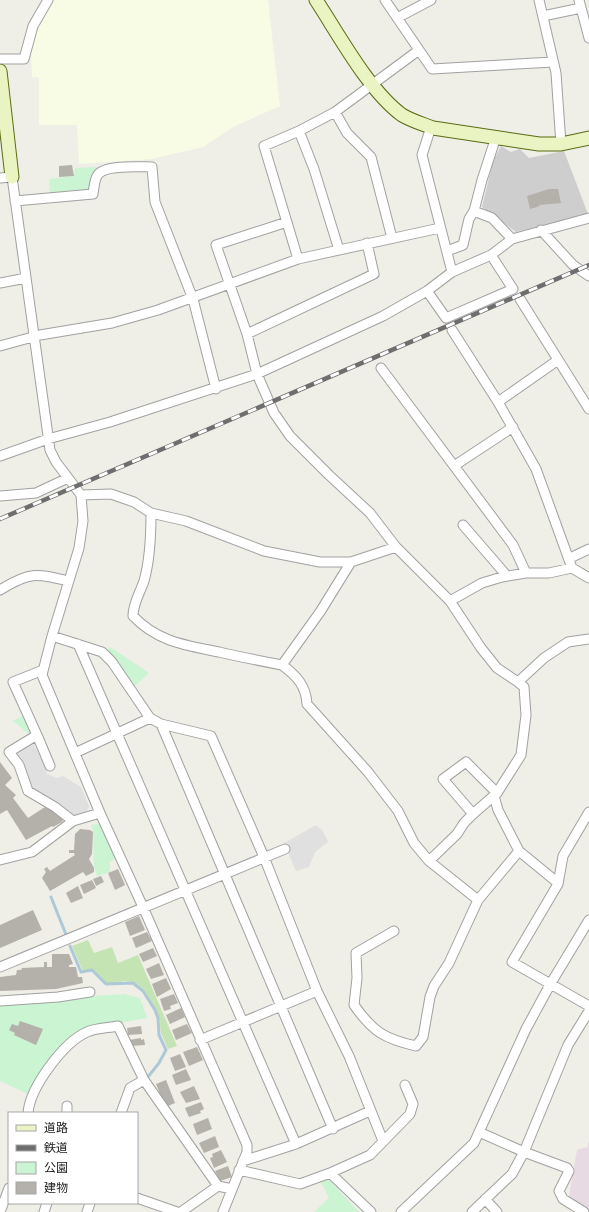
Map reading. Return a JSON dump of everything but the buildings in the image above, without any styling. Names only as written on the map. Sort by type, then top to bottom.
[{"type":"street","points":[[0,59],[24,59],[33,26],[48,0]]},
{"type":"street","points":[[316,0],[373,86],[389,104],[404,116],[431,127],[539,144],[560,144],[589,138]]},
{"type":"street","points":[[385,0],[432,69],[553,62]]},
{"type":"street","points":[[397,18],[431,0]]},
{"type":"street","points":[[539,0],[556,72],[560,144]]},
{"type":"street","points":[[543,16],[580,4],[589,38]]},
{"type":"street","points":[[298,259],[264,146],[299,132],[335,112],[373,86],[420,50]]},
{"type":"street","points":[[0,71],[6,178],[15,201],[48,439],[56,462],[81,495],[83,521],[81,536],[42,675],[100,813],[143,907],[247,1146],[247,1152],[223,1212]]},
{"type":"street","points":[[335,112],[347,133],[370,156],[392,238]]},
{"type":"street","points":[[431,127],[422,155],[452,272]]},
{"type":"street","points":[[299,132],[314,169],[339,250]]},
{"type":"street","points":[[447,251],[463,245],[469,219],[474,212],[482,180],[496,137]]},
{"type":"street","points":[[15,201],[93,194],[97,174],[106,168],[152,166],[155,202],[193,298],[216,389]]},
{"type":"street","points":[[474,212],[492,218],[512,239]]},
{"type":"street","points":[[0,456],[48,439],[110,422],[167,402],[216,389],[257,374],[383,316],[427,290],[452,272],[491,255],[512,239],[589,218]]},
{"type":"street","points":[[286,222],[216,245],[247,334],[257,374],[274,413],[290,436],[329,476],[370,513],[396,547],[450,600],[485,653],[497,668],[524,687],[526,715],[521,755],[496,794],[473,814],[464,823],[457,834],[429,861]]},
{"type":"street","points":[[0,346],[34,337],[112,323],[193,298],[298,259],[440,228]]},
{"type":"street","points":[[541,230],[573,265],[589,276]]},
{"type":"street","points":[[247,334],[374,274],[367,243]]},
{"type":"street","points":[[427,290],[446,318],[513,289],[491,255]]},
{"type":"street","points":[[0,282],[26,278]]},
{"type":"street","points":[[520,299],[558,360],[585,395],[589,409]]},
{"type":"street","points":[[452,330],[498,402],[536,469],[570,558],[572,568]]},
{"type":"street","points":[[498,402],[558,360]]},
{"type":"street","points":[[381,368],[513,545],[526,573]]},
{"type":"street","points":[[454,466],[513,427]]},
{"type":"street","points":[[0,496],[36,493],[68,478]]},
{"type":"street","points":[[81,495],[111,494],[134,502],[151,513],[186,521],[264,551],[320,562],[351,562],[396,547]]},
{"type":"street","points":[[151,513],[148,564],[144,582],[133,606],[133,616],[142,626],[169,641],[193,648],[282,665],[294,674],[302,684],[306,694],[307,704],[368,772],[398,811],[414,843],[429,861],[478,900]]},
{"type":"street","points":[[463,525],[507,576]]},
{"type":"street","points":[[570,558],[589,549]]},
{"type":"street","points":[[282,665],[320,612],[351,562]]},
{"type":"street","points":[[450,600],[482,583],[507,576],[526,573],[549,574],[572,568],[589,578]]},
{"type":"street","points":[[0,590],[18,579],[41,574],[68,581]]},
{"type":"street","points":[[52,636],[102,652],[112,662],[150,718],[161,724],[211,736],[264,857],[316,991],[348,1056],[383,1141]]},
{"type":"street","points":[[518,682],[544,658],[568,642],[589,639]]},
{"type":"street","points":[[78,644],[296,1144]]},
{"type":"street","points":[[43,670],[13,682],[50,766]]},
{"type":"street","points":[[75,753],[150,718]]},
{"type":"street","points":[[161,724],[279,1006],[333,1129]]},
{"type":"street","points":[[37,735],[9,752],[19,765],[28,791],[55,807],[72,821]]},
{"type":"street","points":[[473,814],[443,779],[466,762],[496,794],[498,810],[519,851],[558,883]]},
{"type":"street","points":[[589,812],[562,856],[558,883],[512,962],[589,1006]]},
{"type":"street","points":[[0,860],[32,852],[72,821],[100,813]]},
{"type":"street","points":[[0,967],[285,849]]},
{"type":"street","points":[[394,931],[356,953],[357,978],[354,1004],[363,1018],[381,1034],[394,1041],[416,1046],[423,1037],[430,997],[434,986],[448,963],[478,900],[519,851]]},
{"type":"street","points":[[401,1212],[474,1143],[526,1029],[551,983],[589,920]]},
{"type":"street","points":[[200,1040],[316,991]]},
{"type":"street","points":[[0,1001],[58,997],[90,992]]},
{"type":"street","points":[[472,1212],[512,1174],[524,1152],[568,1045],[589,1011]]},
{"type":"street","points":[[28,1112],[37,1086],[46,1069],[67,1047],[87,1032],[118,1026],[144,1080],[218,1186],[232,1189]]},
{"type":"street","points":[[121,1112],[130,1088],[144,1080]]},
{"type":"street","points":[[241,1166],[300,1184],[330,1173],[370,1155],[410,1114],[413,1104],[405,1085]]},
{"type":"street","points":[[241,1166],[333,1129],[370,1111]]},
{"type":"street","points":[[479,1132],[524,1152],[567,1168],[569,1171],[559,1191],[563,1199],[584,1212]]},
{"type":"street","points":[[330,1173],[371,1212]]},
{"type":"street","points":[[181,1212],[218,1186]]},
{"type":"street","points":[[0,1212],[8,1191]]},
{"type":"street","points":[[138,1198],[177,1212]]},
{"type":"street","points":[[485,1199],[497,1212]]},
{"type":"shaded area","points":[[53,0],[268,0],[280,106],[233,127],[203,147],[152,159],[79,164],[77,125],[39,125],[39,78],[32,77],[31,54],[39,24]]},
{"type":"shaded area","points":[[501,146],[511,152],[520,149],[529,158],[564,151],[588,214],[516,232],[482,207],[493,161]]},
{"type":"shaded area","points":[[29,743],[33,744],[43,761],[47,774],[57,778],[63,776],[81,787],[89,806],[87,811],[72,816],[33,791],[15,755],[16,751]]},
{"type":"shaded area","points":[[316,825],[323,831],[328,842],[315,852],[309,867],[296,871],[284,843]]},
{"type":"shaded area","points":[[589,1141],[589,1211],[569,1196],[577,1150],[587,1147]]},
{"type":"green space","points":[[102,167],[103,169],[93,194],[50,196],[49,179],[74,176],[75,168]]},
{"type":"green space","points":[[110,647],[149,673],[134,687],[107,650]]},
{"type":"green space","points":[[24,715],[33,735],[32,736],[13,721]]},
{"type":"green space","points":[[101,824],[116,858],[110,862],[110,872],[97,876],[94,866],[93,830],[91,825]]},
{"type":"green space","points":[[88,940],[94,953],[112,947],[118,963],[138,955],[177,1046],[168,1049],[161,1033],[159,1017],[144,990],[136,983],[124,981],[107,984],[93,969],[83,971],[72,946]]},
{"type":"green space","points":[[124,994],[140,998],[147,1018],[84,1029],[30,1095],[0,1081],[0,1002]]},
{"type":"green space","points":[[326,1177],[359,1212],[314,1212],[329,1198],[320,1180]]},
{"type":"waterway","points":[[51,897],[67,937]]},
{"type":"waterway","points":[[70,946],[81,972],[92,970],[106,984],[133,983],[143,991],[155,1010],[158,1018],[159,1035],[166,1050],[159,1063],[147,1078]]},
{"type":"railway","points":[[0,519],[589,265]]}]
